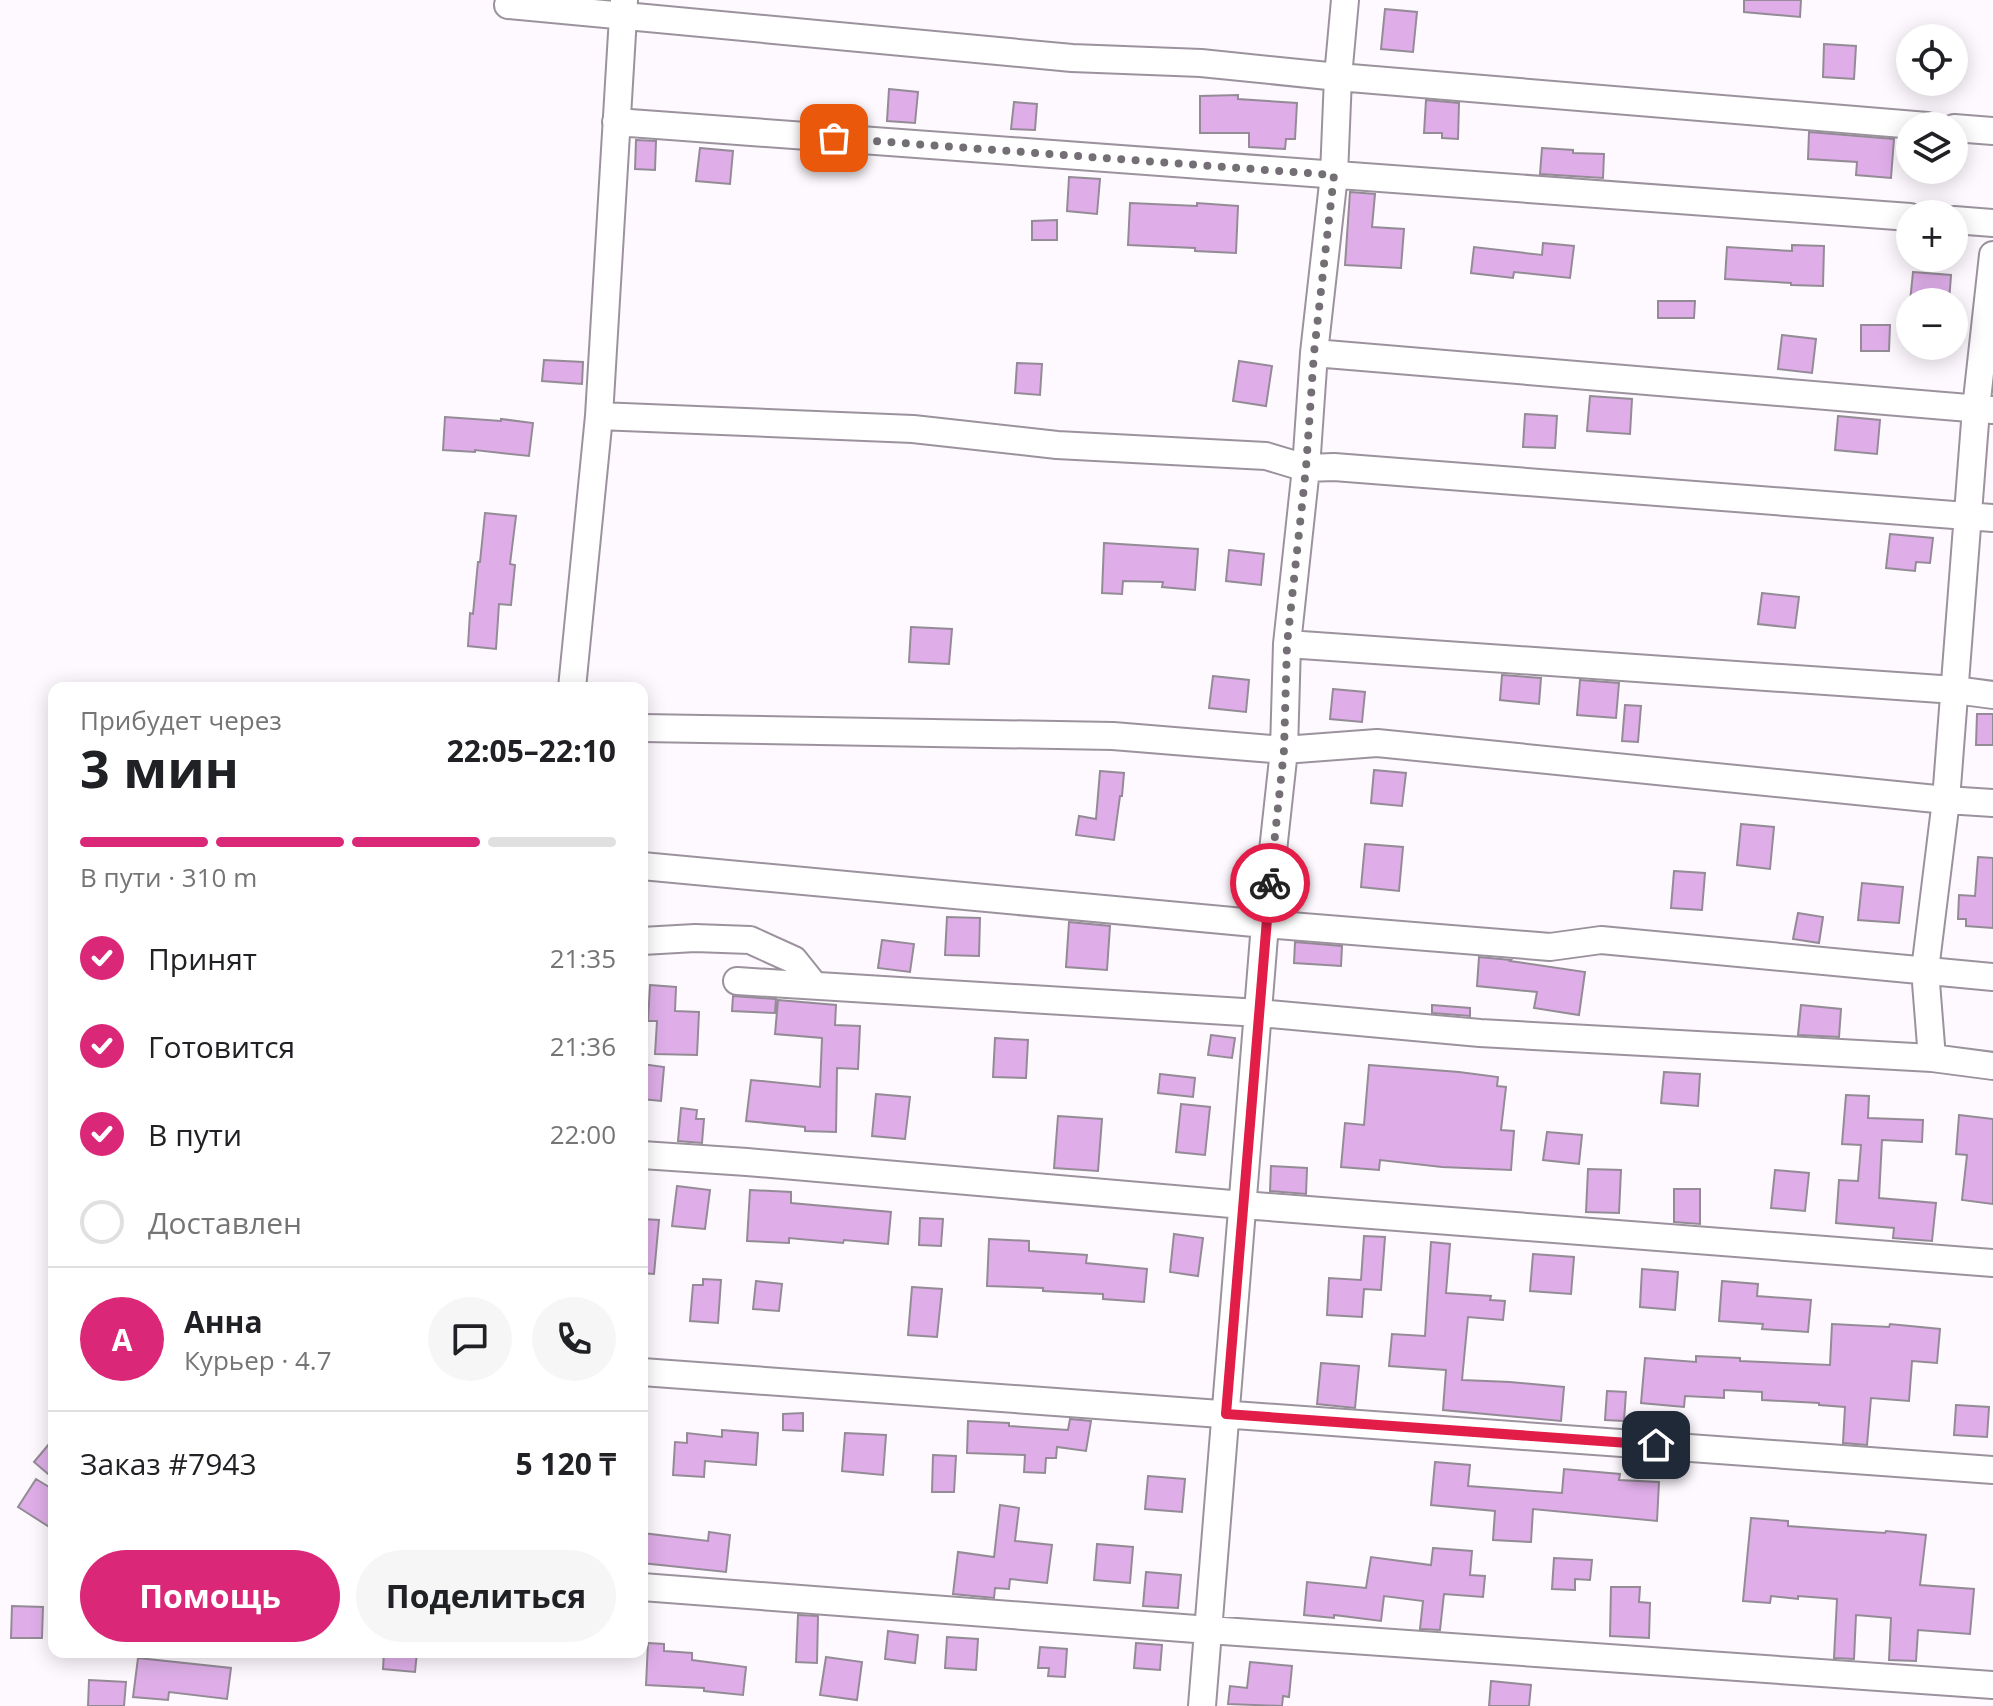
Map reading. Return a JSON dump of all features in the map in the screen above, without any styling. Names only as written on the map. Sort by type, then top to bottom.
[{"type":"street","points":[[1202,1706],[1265,924],[1284,750],[1287,644],[1334,175],[1345,0]]},
{"type":"street","points":[[508,5],[623,7],[1072,58],[1201,63],[1896,123]]},
{"type":"street","points":[[573,682],[599,416],[623,7]]},
{"type":"street","points":[[616,122],[1896,216]]},
{"type":"street","points":[[1968,129],[1993,131]]},
{"type":"street","points":[[1968,221],[1993,223]]},
{"type":"street","points":[[1932,1058],[1925,970],[1946,800],[1955,690],[1980,517],[1993,255]]},
{"type":"street","points":[[1314,353],[1984,410]]},
{"type":"street","points":[[599,416],[913,429],[1057,445],[1266,456],[1306,468],[1334,467],[1980,517]]},
{"type":"street","points":[[1287,644],[1993,695]]},
{"type":"street","points":[[648,728],[1113,736],[1284,750],[1377,743],[1993,803]]},
{"type":"street","points":[[648,867],[1265,924],[1550,947],[1601,940],[1993,977]]},
{"type":"street","points":[[648,941],[750,940],[794,960],[814,985]]},
{"type":"street","points":[[737,981],[1259,1013],[1480,1033],[1932,1058],[1993,1066]]},
{"type":"street","points":[[648,1155],[1993,1263]]},
{"type":"street","points":[[648,1372],[1993,1470]]},
{"type":"street","points":[[648,1587],[1993,1685]]},
{"type":"building","points":[[1744,0],[1801,0],[1800,17],[1744,12]]},
{"type":"building","points":[[1385,9],[1417,12],[1413,52],[1381,49]]},
{"type":"building","points":[[1824,44],[1856,46],[1854,79],[1823,77]]},
{"type":"building","points":[[889,89],[918,92],[915,123],[887,121]]},
{"type":"building","points":[[1238,95],[1238,99],[1297,103],[1295,139],[1286,139],[1285,149],[1249,147],[1249,133],[1200,133],[1200,96]]},
{"type":"building","points":[[1426,100],[1459,103],[1458,139],[1442,138],[1442,133],[1424,133]]},
{"type":"building","points":[[1014,102],[1037,104],[1035,130],[1011,129]]},
{"type":"building","points":[[1809,132],[1894,139],[1891,178],[1856,175],[1857,162],[1808,159]]},
{"type":"building","points":[[636,140],[656,141],[655,170],[635,169]]},
{"type":"building","points":[[700,148],[733,151],[730,184],[696,181]]},
{"type":"building","points":[[1542,148],[1604,154],[1603,178],[1540,174]]},
{"type":"building","points":[[1069,177],[1100,179],[1097,214],[1067,211]]},
{"type":"building","points":[[1350,192],[1375,194],[1372,227],[1404,229],[1401,268],[1345,265]]},
{"type":"building","points":[[1130,203],[1238,206],[1236,253],[1128,245]]},
{"type":"building","points":[[1057,220],[1057,240],[1032,240],[1032,221]]},
{"type":"building","points":[[1543,243],[1574,246],[1570,278],[1514,272],[1513,278],[1471,273],[1474,247],[1542,255]]},
{"type":"building","points":[[1792,245],[1824,246],[1823,286],[1725,279],[1727,247],[1792,251]]},
{"type":"building","points":[[1913,272],[1951,275],[1950,288],[1911,288]]},
{"type":"building","points":[[1658,301],[1695,301],[1694,318],[1658,318]]},
{"type":"building","points":[[1861,325],[1890,325],[1889,351],[1861,351]]},
{"type":"building","points":[[1782,335],[1816,339],[1812,373],[1778,369]]},
{"type":"building","points":[[544,360],[583,362],[582,384],[542,381]]},
{"type":"building","points":[[1239,361],[1272,366],[1266,406],[1233,401]]},
{"type":"building","points":[[1017,363],[1042,364],[1040,395],[1015,393]]},
{"type":"building","points":[[1590,396],[1632,399],[1630,434],[1587,431]]},
{"type":"building","points":[[1525,414],[1557,416],[1555,448],[1523,447]]},
{"type":"building","points":[[1838,416],[1880,420],[1877,454],[1835,450]]},
{"type":"building","points":[[445,417],[533,423],[529,456],[443,450]]},
{"type":"building","points":[[485,513],[516,516],[510,564],[515,565],[511,605],[499,604],[496,649],[468,646]]},
{"type":"building","points":[[1890,534],[1933,538],[1930,563],[1916,562],[1915,571],[1886,568]]},
{"type":"building","points":[[1104,543],[1198,549],[1195,590],[1162,587],[1163,582],[1123,581],[1122,594],[1102,593]]},
{"type":"building","points":[[1229,550],[1264,554],[1261,585],[1226,581]]},
{"type":"building","points":[[1762,593],[1799,597],[1795,628],[1758,624]]},
{"type":"building","points":[[911,627],[952,629],[949,664],[909,662]]},
{"type":"building","points":[[1502,675],[1541,678],[1539,704],[1500,700]]},
{"type":"building","points":[[1213,676],[1249,680],[1246,712],[1209,708]]},
{"type":"building","points":[[1580,680],[1619,683],[1616,718],[1577,715]]},
{"type":"building","points":[[1333,689],[1365,692],[1362,722],[1330,719]]},
{"type":"building","points":[[1625,705],[1641,706],[1638,742],[1622,741]]},
{"type":"building","points":[[1977,714],[1993,714],[1993,745],[1976,745]]},
{"type":"building","points":[[1374,770],[1406,773],[1402,806],[1371,803]]},
{"type":"building","points":[[1100,771],[1124,773],[1114,840],[1076,835],[1079,816],[1096,819]]},
{"type":"building","points":[[1741,824],[1774,827],[1770,869],[1737,865]]},
{"type":"building","points":[[1365,844],[1403,847],[1399,891],[1361,887]]},
{"type":"building","points":[[1978,857],[1993,858],[1993,928],[1966,926],[1966,919],[1958,919],[1959,895],[1975,896]]},
{"type":"building","points":[[1674,871],[1705,873],[1702,910],[1671,908]]},
{"type":"building","points":[[1862,883],[1903,887],[1899,923],[1858,920]]},
{"type":"building","points":[[1798,913],[1823,917],[1819,943],[1793,939]]},
{"type":"building","points":[[947,917],[980,918],[979,956],[945,955]]},
{"type":"building","points":[[1069,922],[1110,926],[1107,970],[1066,967]]},
{"type":"building","points":[[882,940],[914,944],[910,972],[878,968]]},
{"type":"building","points":[[1295,942],[1342,946],[1341,966],[1294,963]]},
{"type":"building","points":[[1479,957],[1585,972],[1579,1015],[1534,1008],[1537,992],[1477,986]]},
{"type":"building","points":[[650,985],[676,987],[675,1011],[699,1012],[697,1055],[655,1054],[657,1021],[648,1021]]},
{"type":"building","points":[[733,996],[776,999],[775,1013],[732,1011]]},
{"type":"building","points":[[778,1000],[836,1005],[835,1025],[860,1026],[858,1069],[837,1068],[836,1132],[805,1131],[805,1127],[746,1121],[751,1080],[820,1087],[822,1038],[775,1034]]},
{"type":"building","points":[[1432,1005],[1470,1008],[1470,1016],[1432,1013]]},
{"type":"building","points":[[1801,1005],[1841,1009],[1839,1037],[1798,1035]]},
{"type":"building","points":[[1211,1035],[1235,1038],[1232,1058],[1208,1055]]},
{"type":"building","points":[[995,1038],[1028,1040],[1026,1078],[993,1077]]},
{"type":"building","points":[[648,1065],[664,1067],[661,1101],[648,1100]]},
{"type":"building","points":[[1369,1065],[1498,1077],[1497,1086],[1506,1087],[1501,1130],[1514,1131],[1511,1170],[1380,1160],[1379,1170],[1341,1167],[1345,1123],[1364,1125]]},
{"type":"building","points":[[1664,1072],[1700,1074],[1698,1106],[1661,1103]]},
{"type":"building","points":[[1160,1074],[1195,1078],[1193,1097],[1158,1093]]},
{"type":"building","points":[[876,1094],[910,1097],[905,1139],[872,1136]]},
{"type":"building","points":[[1846,1095],[1869,1096],[1868,1118],[1923,1120],[1922,1142],[1882,1140],[1879,1198],[1936,1203],[1932,1241],[1893,1238],[1894,1228],[1836,1223],[1839,1180],[1858,1181],[1861,1145],[1842,1144]]},
{"type":"building","points":[[1181,1104],[1210,1107],[1205,1155],[1176,1152]]},
{"type":"building","points":[[681,1108],[697,1110],[696,1119],[704,1119],[702,1143],[678,1141]]},
{"type":"building","points":[[1959,1115],[1993,1119],[1993,1204],[1962,1200],[1967,1155],[1956,1154]]},
{"type":"building","points":[[1058,1116],[1102,1119],[1098,1171],[1054,1168]]},
{"type":"building","points":[[1547,1132],[1582,1135],[1579,1164],[1543,1160]]},
{"type":"building","points":[[1271,1166],[1307,1168],[1306,1194],[1270,1191]]},
{"type":"building","points":[[1588,1169],[1621,1170],[1619,1213],[1586,1212]]},
{"type":"building","points":[[1775,1170],[1809,1173],[1805,1211],[1771,1208]]},
{"type":"building","points":[[677,1186],[710,1190],[705,1229],[672,1226]]},
{"type":"building","points":[[1674,1189],[1700,1189],[1700,1224],[1674,1222]]},
{"type":"building","points":[[750,1190],[791,1192],[791,1203],[891,1212],[888,1244],[789,1238],[789,1243],[747,1241]]},
{"type":"building","points":[[920,1218],[943,1219],[941,1246],[919,1245]]},
{"type":"building","points":[[648,1219],[659,1220],[654,1274],[648,1274]]},
{"type":"building","points":[[1174,1234],[1203,1238],[1198,1276],[1170,1272]]},
{"type":"building","points":[[1364,1236],[1385,1237],[1381,1290],[1364,1289],[1362,1317],[1327,1315],[1329,1278],[1361,1280]]},
{"type":"building","points":[[989,1239],[1029,1241],[1029,1251],[1087,1255],[1086,1263],[1147,1269],[1144,1302],[1103,1299],[1103,1294],[987,1286]]},
{"type":"building","points":[[1431,1242],[1450,1244],[1446,1293],[1491,1296],[1490,1300],[1505,1301],[1503,1320],[1468,1317],[1462,1380],[1564,1387],[1561,1421],[1443,1410],[1446,1370],[1389,1366],[1392,1334],[1425,1336]]},
{"type":"building","points":[[1533,1254],[1574,1257],[1571,1294],[1530,1291]]},
{"type":"building","points":[[1642,1269],[1678,1272],[1675,1310],[1640,1307]]},
{"type":"building","points":[[703,1279],[721,1280],[718,1323],[690,1321],[693,1285],[703,1285]]},
{"type":"building","points":[[756,1281],[782,1284],[779,1311],[753,1309]]},
{"type":"building","points":[[1722,1281],[1758,1284],[1757,1296],[1811,1300],[1808,1332],[1762,1329],[1763,1324],[1719,1321]]},
{"type":"building","points":[[912,1287],[942,1289],[937,1337],[908,1335]]},
{"type":"building","points":[[1832,1324],[1889,1327],[1890,1324],[1940,1329],[1937,1363],[1912,1361],[1909,1401],[1871,1398],[1867,1445],[1843,1443],[1845,1407],[1762,1400],[1762,1392],[1724,1390],[1724,1398],[1685,1396],[1684,1407],[1641,1403],[1645,1358],[1696,1362],[1696,1356],[1830,1365]]},
{"type":"building","points":[[1321,1363],[1359,1366],[1355,1408],[1317,1404]]},
{"type":"building","points":[[1607,1391],[1626,1392],[1624,1421],[1605,1420]]},
{"type":"building","points":[[1956,1405],[1989,1407],[1987,1437],[1954,1435]]},
{"type":"building","points":[[803,1413],[803,1431],[783,1430],[783,1414]]},
{"type":"building","points":[[1070,1419],[1091,1421],[1086,1451],[1057,1447],[1056,1458],[1046,1458],[1045,1473],[1024,1472],[1025,1455],[967,1453],[968,1421],[1068,1430]]},
{"type":"building","points":[[722,1430],[758,1433],[756,1465],[705,1461],[704,1477],[673,1475],[675,1442],[687,1443],[687,1433],[722,1437]]},
{"type":"building","points":[[845,1433],[886,1435],[883,1475],[842,1471]]},
{"type":"building","points":[[48,1445],[48,1474],[34,1462]]},
{"type":"building","points":[[933,1455],[956,1456],[954,1492],[932,1492]]},
{"type":"building","points":[[1435,1462],[1470,1465],[1468,1486],[1562,1493],[1564,1469],[1620,1474],[1619,1480],[1659,1482],[1657,1521],[1533,1509],[1531,1542],[1493,1540],[1495,1511],[1431,1505]]},
{"type":"building","points":[[1148,1476],[1185,1479],[1182,1512],[1145,1509]]},
{"type":"building","points":[[36,1479],[48,1486],[48,1526],[18,1507]]},
{"type":"building","points":[[1000,1505],[1019,1508],[1015,1541],[1052,1545],[1047,1583],[1010,1579],[1009,1589],[995,1588],[994,1598],[953,1594],[958,1552],[994,1557]]},
{"type":"building","points":[[1751,1518],[1788,1521],[1788,1526],[1926,1535],[1920,1585],[1974,1589],[1970,1634],[1918,1630],[1916,1661],[1889,1660],[1891,1618],[1856,1615],[1854,1659],[1834,1658],[1837,1599],[1771,1596],[1770,1603],[1743,1601]]},
{"type":"building","points":[[709,1532],[730,1535],[726,1572],[648,1564],[648,1534],[708,1541]]},
{"type":"building","points":[[1097,1544],[1133,1547],[1130,1583],[1094,1580]]},
{"type":"building","points":[[1433,1548],[1472,1551],[1470,1575],[1485,1576],[1483,1597],[1444,1594],[1440,1630],[1420,1629],[1423,1601],[1384,1596],[1381,1621],[1304,1615],[1307,1582],[1366,1588],[1371,1557],[1431,1565]]},
{"type":"building","points":[[1554,1558],[1592,1560],[1590,1580],[1575,1579],[1575,1590],[1552,1589]]},
{"type":"building","points":[[1146,1572],[1181,1575],[1178,1608],[1143,1606]]},
{"type":"building","points":[[1611,1587],[1640,1587],[1639,1602],[1650,1603],[1649,1638],[1610,1636]]},
{"type":"building","points":[[12,1606],[43,1607],[42,1638],[11,1638]]},
{"type":"building","points":[[798,1615],[818,1616],[817,1663],[796,1662]]},
{"type":"building","points":[[888,1631],[918,1635],[915,1663],[885,1659]]},
{"type":"building","points":[[947,1637],[978,1639],[976,1670],[945,1668]]},
{"type":"building","points":[[648,1643],[664,1644],[664,1651],[692,1653],[692,1660],[746,1667],[743,1695],[704,1691],[704,1688],[646,1685]]},
{"type":"building","points":[[1136,1643],[1162,1645],[1160,1670],[1134,1668]]},
{"type":"building","points":[[1040,1647],[1067,1649],[1065,1677],[1048,1676],[1049,1668],[1038,1668]]},
{"type":"building","points":[[826,1657],[862,1662],[857,1700],[820,1695]]},
{"type":"building","points":[[138,1658],[231,1668],[227,1699],[169,1692],[168,1700],[133,1697]]},
{"type":"building","points":[[384,1658],[416,1658],[415,1672],[383,1669]]},
{"type":"building","points":[[1250,1662],[1292,1666],[1289,1697],[1283,1696],[1282,1706],[1228,1704],[1230,1686],[1247,1688]]},
{"type":"building","points":[[89,1680],[126,1682],[124,1706],[88,1706]]},
{"type":"building","points":[[1491,1681],[1531,1685],[1529,1706],[1489,1706]]},
{"type":"way so far","points":[[834,138],[1334,175],[1287,644],[1284,750],[1270,883]]},
{"type":"route","points":[[1270,883],[1226,1414],[1656,1445]]}]
